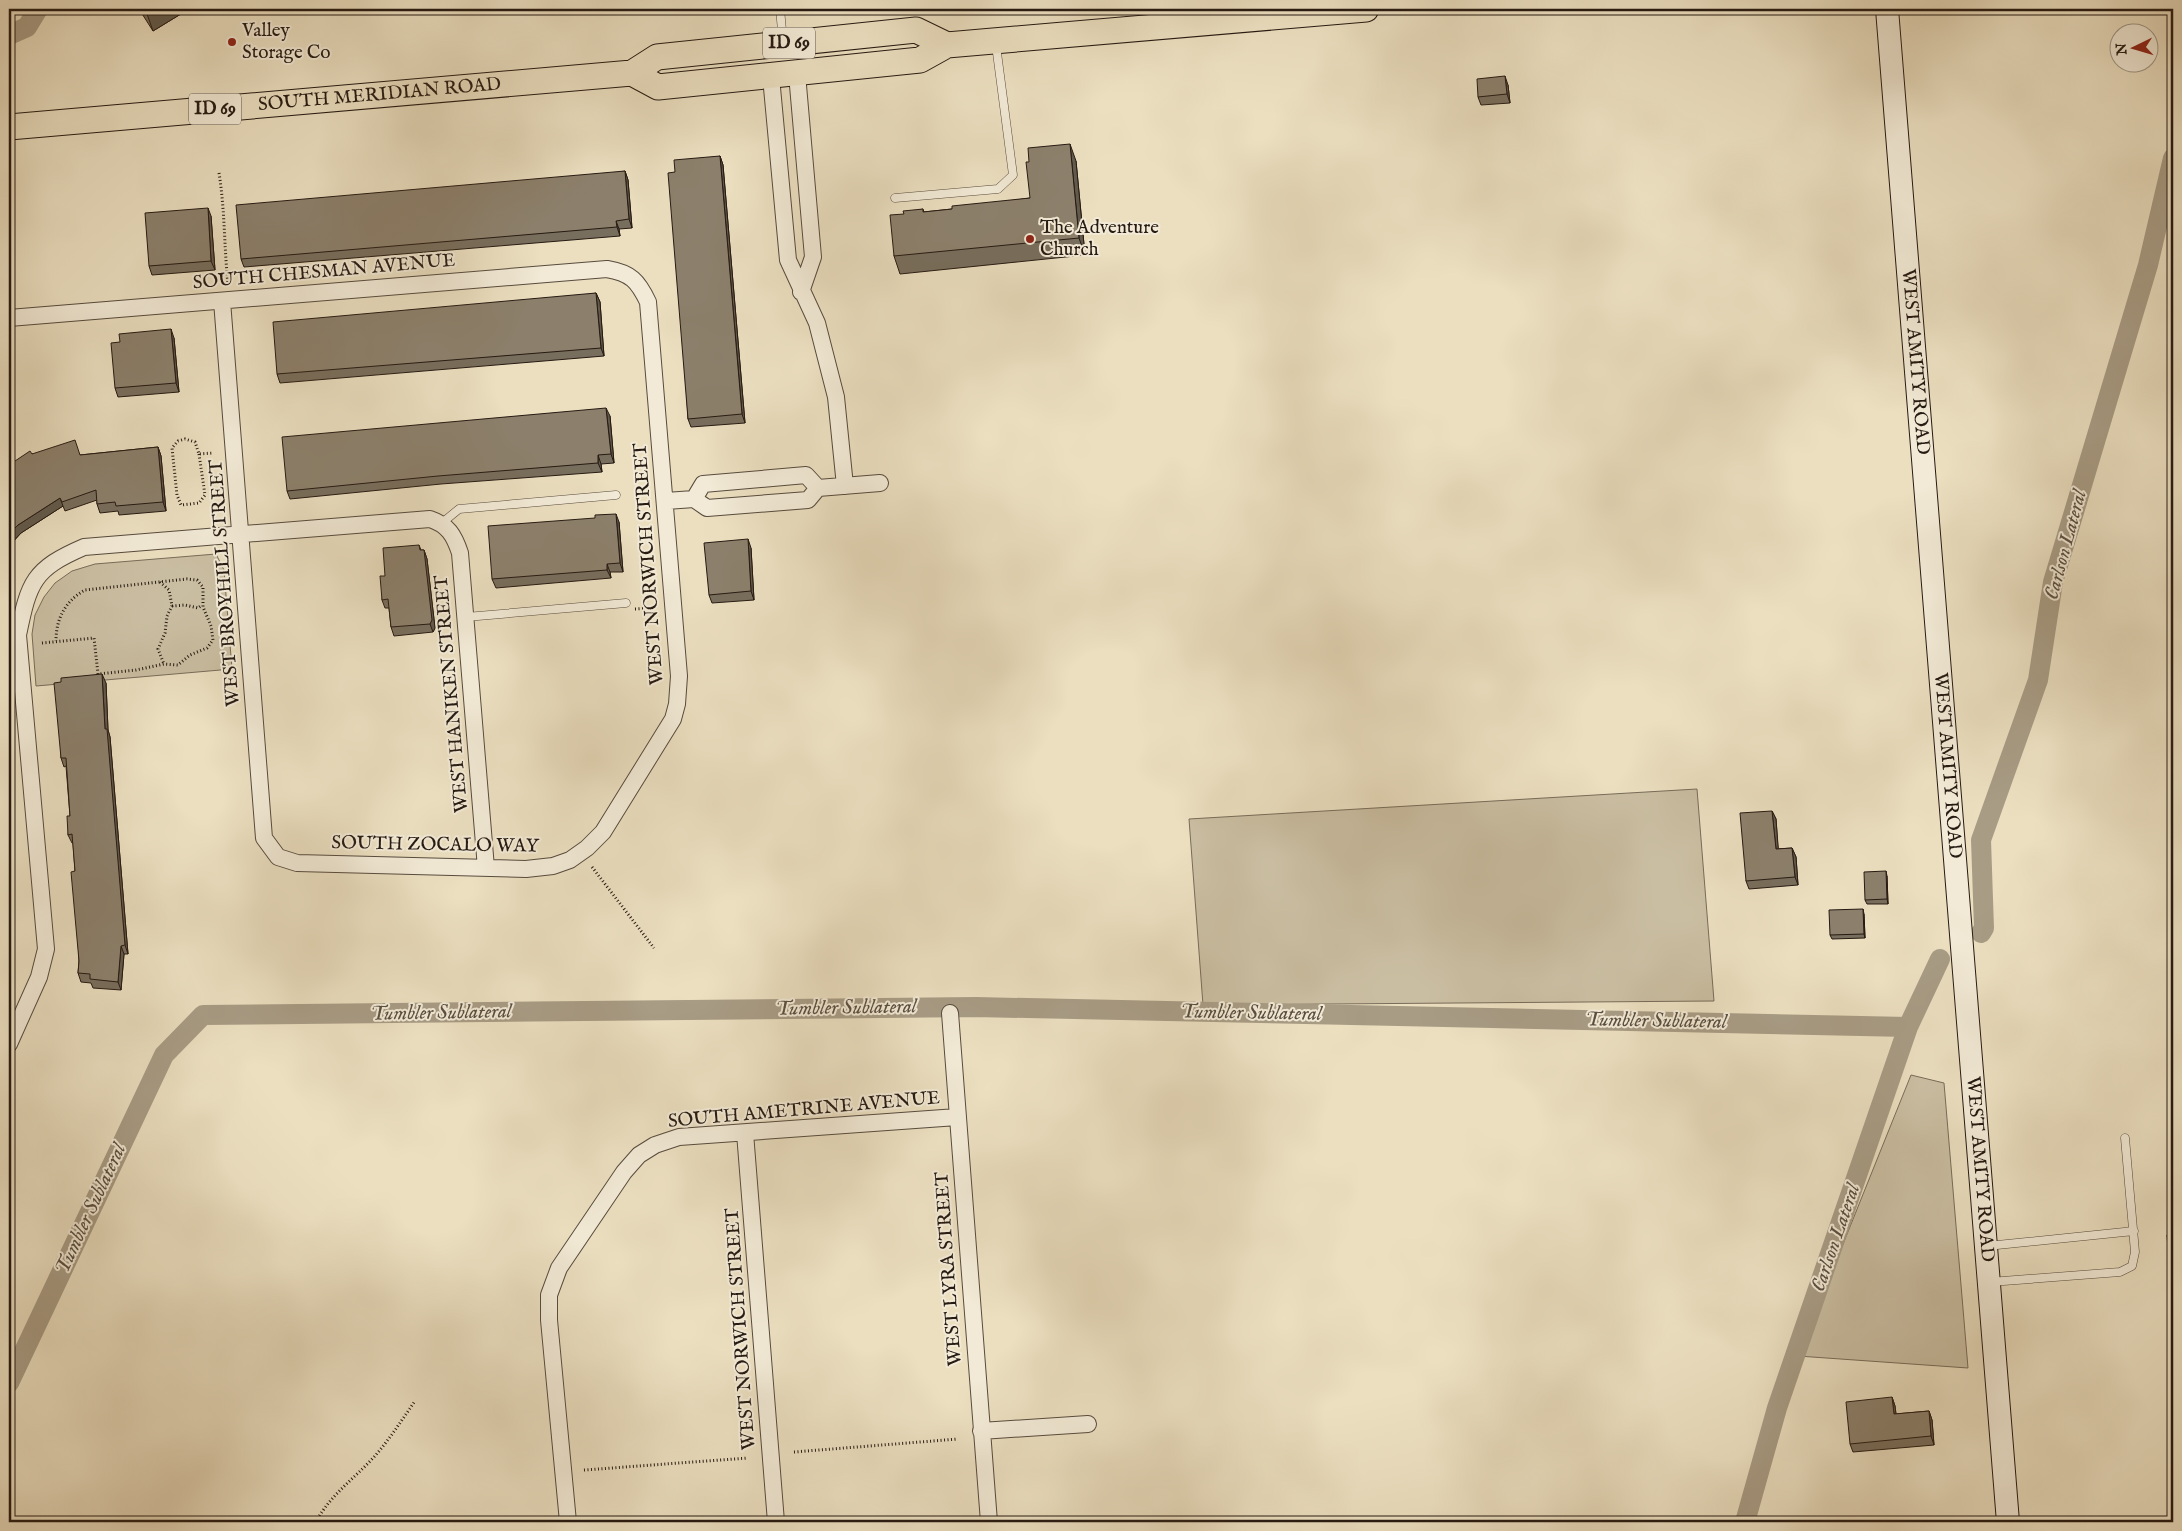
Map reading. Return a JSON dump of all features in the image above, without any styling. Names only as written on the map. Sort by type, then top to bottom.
[{"type":"main road","name":"SOUTH MERIDIAN ROAD","points":[[636,76],[657,57],[916,30],[940,42],[996,41],[1366,9]]},
{"type":"main road","name":"WEST AMITY ROAD","points":[[1886,9],[2008,1522]]},
{"type":"main road","name":"SOUTH MERIDIAN ROAD","points":[[9,127],[636,76],[658,87],[771,77],[920,60],[940,42]]},
{"type":"main road","points":[[771,77],[795,59],[908,48],[940,42]]},
{"type":"street","points":[[797,74],[813,257],[801,292]]},
{"type":"street","points":[[771,77],[788,260],[801,292],[817,323],[836,397],[845,486]]},
{"type":"street","name":"SOUTH CHESMAN AVENUE","points":[[9,318],[226,295],[607,269],[622,271],[639,283]]},
{"type":"street","name":"WEST NORWICH STREET","points":[[587,848],[603,832],[667,731],[677,704],[679,676],[648,302],[639,283]]},
{"type":"street","name":"WEST BROYHILL STREET","points":[[226,295],[241,534],[264,838],[278,857]]},
{"type":"street","points":[[694,499],[703,484],[806,475],[818,488]]},
{"type":"street","points":[[666,502],[694,499],[707,508],[808,500],[818,488],[880,482]]},
{"type":"street","points":[[9,1044],[39,976],[46,949],[18,635],[25,602],[38,574],[61,557],[84,547],[430,519],[442,523]]},
{"type":"street","name":"WEST HANIKEN STREET","points":[[442,523],[454,536],[460,553],[486,868]]},
{"type":"street","name":"SOUTH ZOCALO WAY","points":[[278,857],[297,863],[540,868],[570,860],[587,848]]},
{"type":"street","name":"WEST LYRA STREET","points":[[950,1013],[989,1522]]},
{"type":"street","name":"SOUTH AMETRINE AVENUE","points":[[568,1522],[549,1320],[549,1295],[559,1268],[624,1172],[639,1155],[655,1145],[679,1137],[745,1134],[957,1117]]},
{"type":"street","name":"WEST NORWICH STREET","points":[[745,1134],[776,1522]]},
{"type":"street","points":[[982,1431],[1088,1424]]},
{"type":"lane","points":[[780,9],[783,43]]},
{"type":"lane","points":[[895,198],[998,189],[1013,175],[996,41]]},
{"type":"lane","points":[[442,523],[459,509],[616,495]]},
{"type":"lane","points":[[466,617],[626,602]]},
{"type":"lane","points":[[1988,1282],[2125,1271],[2132,1266],[2135,1260],[2134,1231],[2125,1138]]},
{"type":"lane","points":[[1985,1246],[2134,1231]]},
{"type":"path","points":[[219,173],[224,202],[226,295]]},
{"type":"path","points":[[191,440],[195,442],[200,454],[205,495],[199,503],[181,505],[176,495],[172,448],[178,441],[191,440]]},
{"type":"path","points":[[200,454],[213,453]]},
{"type":"path","points":[[42,643],[94,638],[98,674],[136,670],[150,665],[178,665],[190,655],[207,648],[211,644],[213,634],[203,604],[203,587],[197,580],[99,587],[81,592],[62,611],[58,621],[56,641]]},
{"type":"path","points":[[160,582],[169,590],[172,606],[167,616],[165,633],[158,649],[164,664]]},
{"type":"path","points":[[172,606],[185,605],[198,608],[203,604]]},
{"type":"path","points":[[592,867],[654,948]]},
{"type":"path","points":[[316,1522],[335,1494],[373,1458],[388,1440],[415,1401]]},
{"type":"path","points":[[794,1452],[958,1439]]},
{"type":"path","points":[[584,1470],[748,1458]]},
{"type":"shaded area","points":[[216,554],[224,570],[232,669],[36,686],[32,634],[35,615],[44,597],[55,583],[72,571],[95,564]]},
{"type":"shaded area","points":[[1697,789],[1714,1001],[1203,1005],[1189,819]]},
{"type":"shaded area","points":[[1911,1075],[1944,1083],[1968,1368],[1798,1356]]},
{"type":"building","points":[[144,9],[156,9],[147,14]]},
{"type":"building","points":[[1505,76],[1507,94],[1478,97],[1477,79]]},
{"type":"building","points":[[1070,144],[1079,238],[894,256],[890,215],[904,214],[903,211],[923,209],[923,212],[952,209],[952,206],[1030,198],[1026,162],[1029,162],[1028,148]]},
{"type":"building","points":[[720,156],[742,414],[688,419],[668,173],[675,172],[674,160]]},
{"type":"building","points":[[625,171],[629,219],[616,221],[617,227],[241,259],[236,205]]},
{"type":"building","points":[[208,208],[211,261],[149,266],[145,213]]},
{"type":"building","points":[[596,293],[601,348],[277,374],[273,322]]},
{"type":"building","points":[[171,329],[176,383],[115,388],[111,343],[120,342],[119,334]]},
{"type":"building","points":[[606,408],[611,454],[598,455],[598,463],[287,491],[282,437]]},
{"type":"building","points":[[75,440],[80,455],[158,447],[163,502],[116,506],[115,502],[97,504],[96,490],[62,502],[60,498],[18,525],[9,534],[9,465],[30,451],[32,454]]},
{"type":"building","points":[[616,514],[620,563],[607,564],[607,570],[492,579],[488,526],[595,518],[595,515]]},
{"type":"building","points":[[748,539],[751,591],[709,595],[704,543]]},
{"type":"building","points":[[419,545],[420,550],[424,550],[432,620],[430,624],[391,627],[388,599],[382,600],[380,576],[385,576],[383,548]]},
{"type":"building","points":[[102,674],[105,729],[107,729],[125,945],[121,946],[118,982],[90,979],[90,974],[78,973],[79,961],[71,872],[75,871],[72,834],[68,835],[67,816],[70,816],[66,758],[61,758],[54,683],[61,682],[61,678]]},
{"type":"building","points":[[1772,811],[1776,849],[1792,848],[1795,877],[1746,881],[1740,813]]},
{"type":"building","points":[[1886,871],[1887,899],[1865,900],[1864,872]]},
{"type":"building","points":[[1863,909],[1864,934],[1830,935],[1829,910]]},
{"type":"building","points":[[2173,1234],[2173,1300],[2172,1300],[2167,1235]]},
{"type":"building","points":[[1892,1397],[1894,1414],[1929,1411],[1931,1436],[1850,1444],[1846,1402]]},
{"type":"waterway","points":[[9,35],[27,27],[38,9]]},
{"type":"waterway","name":"Carlson Lateral","points":[[1981,933],[1984,928],[1981,840],[2038,680],[2053,582],[2148,265],[2173,158]]},
{"type":"waterway","name":"Carlson Lateral","points":[[1745,1522],[1777,1408],[1908,1027],[1940,959]]},
{"type":"waterway","name":"Tumbler Sublateral","points":[[9,1383],[164,1055],[203,1015],[976,1007],[1908,1027]]},
{"type":"place","name":"Valley Storage Co","points":[[232,42]]},
{"type":"place","name":"The Adventure Church","points":[[1030,239]]}]
